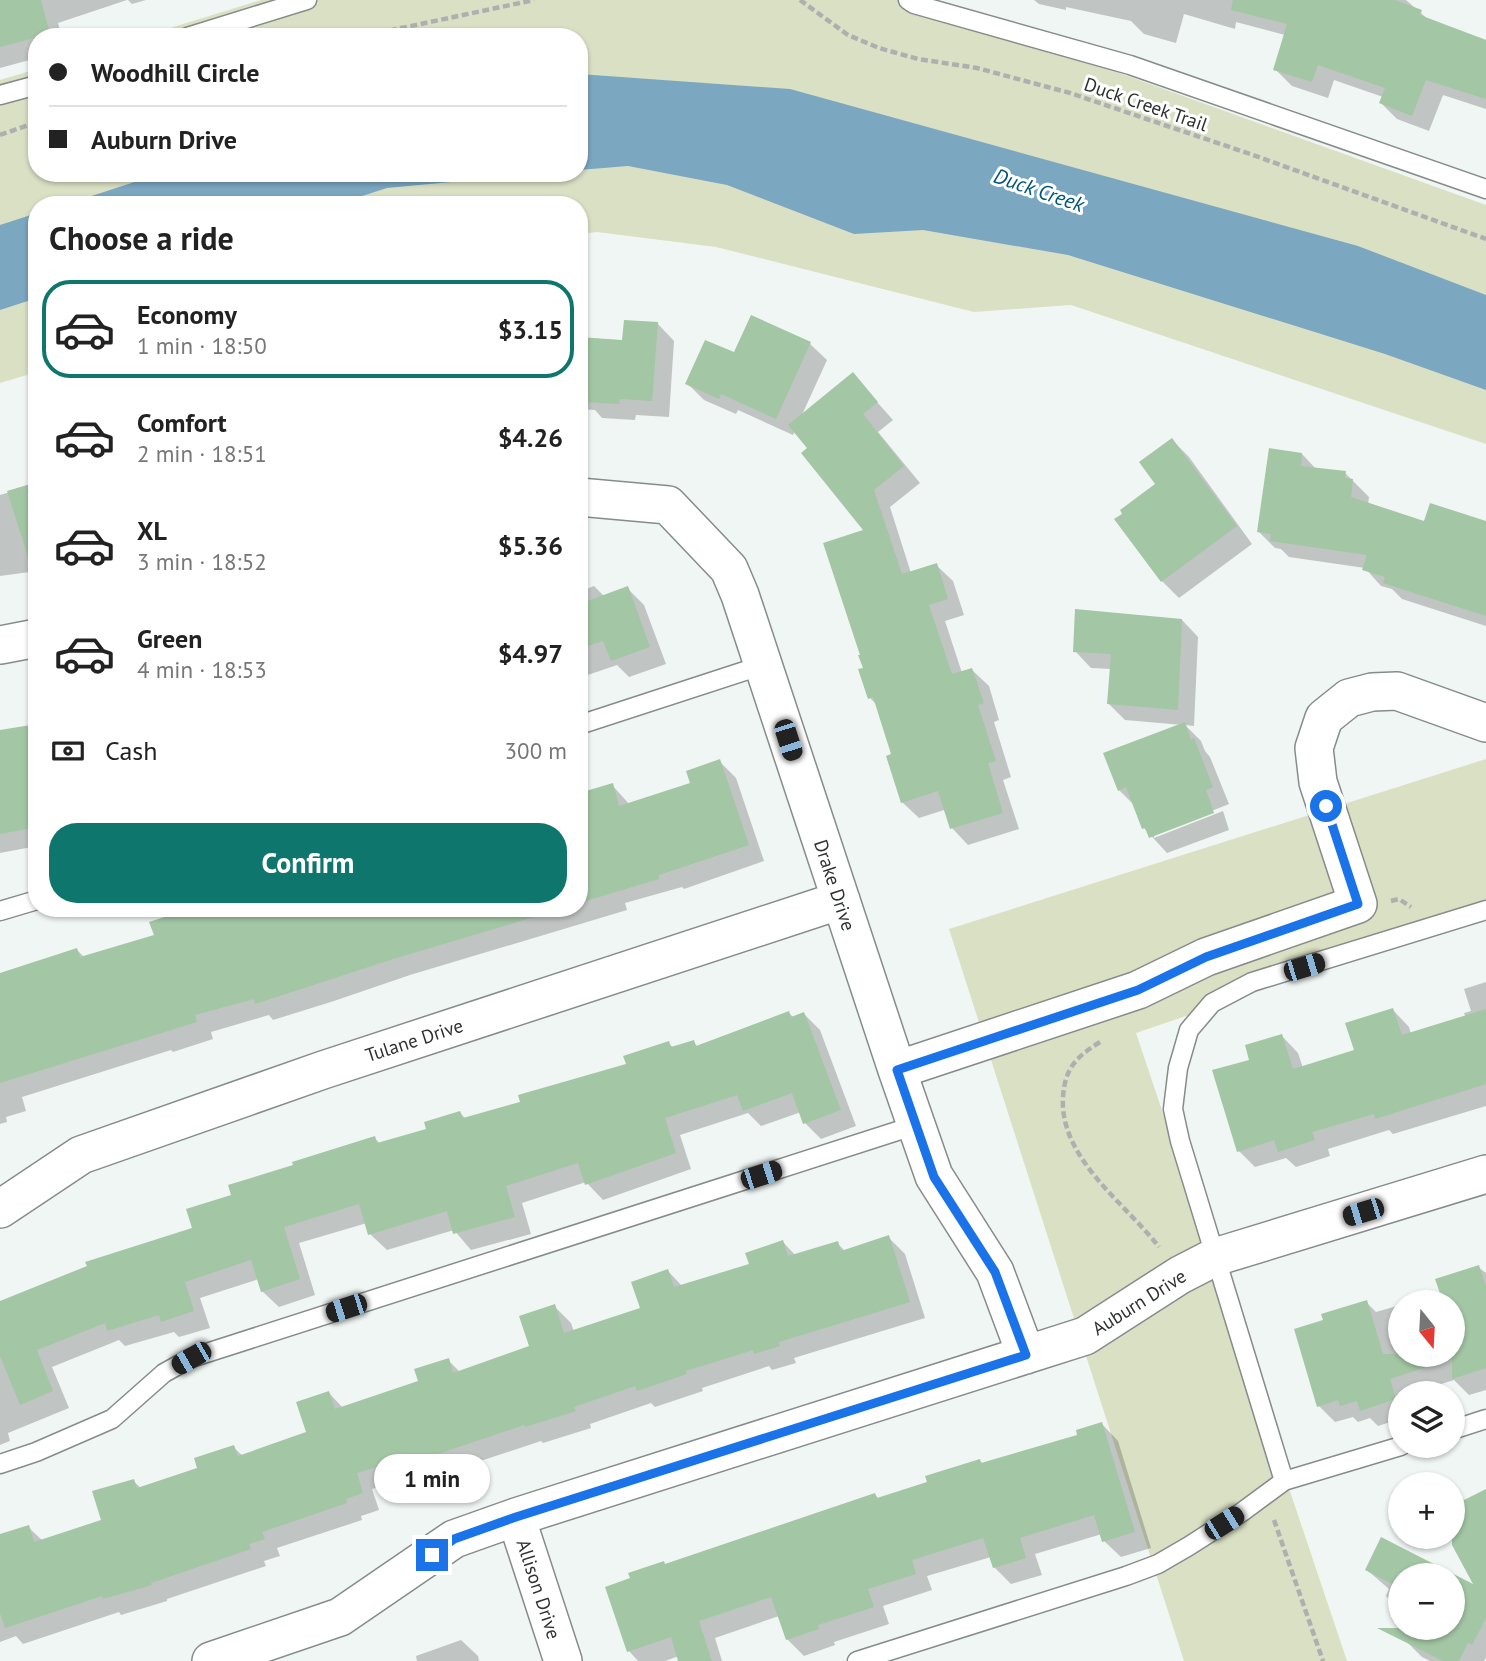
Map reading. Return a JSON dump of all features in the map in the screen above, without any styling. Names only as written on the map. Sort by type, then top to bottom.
[{"type":"street","name":"Drake Drive","points":[[588,498],[668,505],[729,569],[740,595],[934,1177],[995,1272],[1026,1355]]},
{"type":"street","points":[[0,645],[28,640]]},
{"type":"street","points":[[897,1070],[1138,990],[1206,957],[1358,904],[1318,782],[1314,748],[1324,718],[1349,698],[1372,692],[1397,691],[1486,723]]},
{"type":"street","name":"Tulane Drive","points":[[0,1209],[81,1155],[323,1070],[841,900]]},
{"type":"street","name":"Auburn Drive","points":[[211,1661],[340,1617],[454,1539],[1085,1336],[1180,1275],[1215,1257],[1486,1174]]},
{"type":"street","name":"Allison Drive","points":[[516,1517],[563,1661]]},
{"type":"lane","points":[[216,28],[307,0]]},
{"type":"lane","points":[[908,0],[914,4],[1130,65],[1486,189]]},
{"type":"lane","points":[[0,95],[28,87]]},
{"type":"lane","points":[[588,722],[763,665]]},
{"type":"lane","points":[[0,911],[28,903]]},
{"type":"lane","points":[[1284,1481],[1180,1141],[1173,1109],[1178,1068],[1189,1030],[1212,1003],[1252,982],[1486,911]]},
{"type":"lane","points":[[0,1464],[36,1452],[112,1419],[164,1373],[191,1358],[916,1125]]},
{"type":"lane","points":[[1465,1426],[1486,1419]]},
{"type":"lane","points":[[857,1661],[1158,1564],[1242,1512],[1284,1481],[1388,1450]]},
{"type":"path","points":[[402,28],[534,0]]},
{"type":"path","name":"Duck Creek Trail","points":[[800,0],[848,35],[879,48],[918,60],[977,68],[1070,93],[1253,155],[1486,239]]},
{"type":"path","points":[[0,135],[28,125]]},
{"type":"green space","points":[[261,0],[928,0],[939,8],[1486,205],[1486,444],[1071,305],[974,312],[716,247],[588,233],[588,196],[28,196],[28,375],[0,383],[0,80],[28,72],[28,182],[588,182],[588,28],[170,28]]},
{"type":"green space","points":[[1486,759],[1486,914],[1136,1033],[1347,1661],[1184,1661],[949,929]]},
{"type":"water","name":"Duck Creek","points":[[588,75],[790,89],[1358,246],[1486,295],[1486,390],[1385,354],[1068,255],[923,230],[854,234],[727,185],[628,166],[588,169]]},
{"type":"water","points":[[134,182],[451,182],[387,188],[362,196],[92,196]]},
{"type":"water","points":[[28,216],[28,301],[0,310],[0,225]]},
{"type":"building","points":[[0,0],[41,0],[48,28],[28,28],[28,40],[0,47]]},
{"type":"building","points":[[1233,0],[1395,0],[1422,10],[1420,15],[1486,40],[1486,99],[1426,80],[1412,116],[1379,103],[1385,88],[1318,65],[1312,82],[1273,70],[1287,24],[1231,10]]},
{"type":"building","points":[[751,315],[811,342],[776,419],[721,394],[719,399],[685,384],[705,340],[734,352]]},
{"type":"building","points":[[624,320],[658,322],[652,401],[620,399],[619,404],[588,402],[588,338],[622,340]]},
{"type":"building","points":[[853,372],[878,402],[863,414],[904,466],[874,490],[902,574],[937,563],[948,599],[929,605],[952,674],[972,668],[984,703],[978,705],[996,761],[988,763],[1003,813],[950,829],[938,791],[901,803],[886,756],[891,754],[873,697],[868,699],[858,669],[863,668],[860,655],[823,543],[863,530],[801,453],[807,448],[788,425]]},
{"type":"building","points":[[1172,438],[1237,526],[1161,582],[1114,519],[1122,514],[1120,510],[1155,484],[1139,462]]},
{"type":"building","points":[[1269,448],[1302,453],[1301,466],[1346,471],[1345,478],[1353,479],[1351,497],[1424,521],[1430,503],[1486,521],[1486,616],[1383,583],[1385,577],[1362,570],[1367,555],[1270,541],[1271,534],[1257,532]]},
{"type":"building","points":[[28,485],[28,557],[7,491]]},
{"type":"building","points":[[628,586],[650,647],[611,661],[603,641],[588,646],[588,601]]},
{"type":"building","points":[[1075,609],[1182,619],[1178,710],[1107,704],[1111,654],[1073,652]]},
{"type":"building","points":[[1185,722],[1213,787],[1206,790],[1214,813],[1149,838],[1145,828],[1142,829],[1126,787],[1118,791],[1103,753]]},
{"type":"building","points":[[28,725],[28,829],[0,834],[0,730]]},
{"type":"building","points":[[720,759],[749,845],[659,875],[659,879],[588,900],[588,790],[613,783],[619,806],[690,783],[686,771]]},
{"type":"building","points":[[164,917],[534,917],[255,1004],[254,999],[195,1015],[197,1022],[0,1083],[0,973],[77,948],[80,957],[154,935],[149,922]]},
{"type":"building","points":[[1393,1008],[1402,1035],[1486,1009],[1486,1084],[1375,1119],[1374,1114],[1312,1132],[1315,1140],[1278,1152],[1274,1140],[1237,1152],[1212,1070],[1249,1060],[1245,1045],[1282,1034],[1293,1069],[1354,1050],[1345,1023]]},
{"type":"building","points":[[789,1011],[791,1017],[804,1012],[841,1110],[803,1124],[792,1093],[743,1111],[737,1095],[665,1118],[676,1153],[585,1185],[578,1163],[506,1186],[515,1217],[453,1234],[447,1211],[368,1235],[359,1204],[284,1227],[300,1279],[261,1292],[251,1260],[185,1282],[194,1311],[161,1322],[159,1315],[107,1331],[105,1323],[37,1350],[53,1391],[20,1405],[0,1356],[0,1301],[87,1266],[85,1262],[192,1228],[186,1209],[231,1195],[228,1185],[375,1136],[377,1143],[426,1129],[424,1122],[460,1111],[463,1118],[520,1102],[518,1095],[626,1064],[623,1056],[669,1041],[671,1047],[694,1040],[696,1046]]},
{"type":"building","points":[[889,1235],[910,1302],[779,1342],[780,1346],[754,1354],[753,1350],[686,1371],[687,1374],[637,1391],[635,1386],[574,1407],[576,1411],[525,1427],[524,1425],[414,1462],[412,1456],[357,1473],[363,1493],[346,1499],[347,1503],[262,1532],[265,1539],[249,1544],[251,1549],[151,1583],[152,1585],[103,1599],[102,1596],[5,1628],[0,1613],[0,1534],[29,1525],[34,1542],[101,1520],[92,1491],[134,1479],[137,1488],[197,1468],[194,1458],[234,1445],[238,1456],[306,1432],[296,1402],[329,1391],[335,1409],[418,1381],[414,1369],[449,1358],[453,1373],[529,1346],[519,1316],[555,1304],[564,1333],[640,1308],[631,1282],[668,1269],[674,1287],[749,1264],[745,1253],[783,1240],[788,1256],[838,1241],[841,1251]]},
{"type":"building","points":[[1479,1265],[1486,1287],[1486,1368],[1452,1379],[1452,1367],[1465,1367],[1465,1290],[1439,1290],[1435,1279]]},
{"type":"building","points":[[1367,1300],[1383,1354],[1388,1354],[1388,1367],[1427,1367],[1390,1379],[1388,1402],[1360,1411],[1357,1401],[1340,1406],[1338,1400],[1317,1407],[1294,1329],[1323,1320],[1321,1314]]},
{"type":"building","points":[[1102,1422],[1135,1532],[1102,1542],[1094,1515],[1020,1538],[1026,1558],[993,1568],[983,1538],[912,1560],[916,1574],[868,1589],[874,1607],[818,1625],[819,1629],[786,1640],[771,1597],[699,1621],[712,1661],[678,1661],[671,1637],[627,1652],[605,1587],[630,1578],[628,1573],[664,1561],[665,1564],[875,1493],[877,1498],[927,1482],[925,1476],[980,1459],[981,1463],[1077,1435],[1076,1430]]},
{"type":"building","points":[[1486,1489],[1486,1618],[1472,1645],[1468,1643],[1459,1661],[1443,1661],[1401,1640],[1465,1640],[1465,1580],[1473,1584],[1465,1569],[1465,1563],[1462,1563],[1454,1549],[1465,1549],[1465,1500]]},
{"type":"building","points":[[1381,1537],[1388,1541],[1388,1549],[1404,1549],[1432,1563],[1388,1563],[1388,1582],[1365,1570]]},
{"type":"route","points":[[432,1555],[454,1539],[516,1517],[1026,1355],[995,1272],[934,1177],[897,1070],[1138,990],[1206,957],[1358,904],[1326,806]]}]
